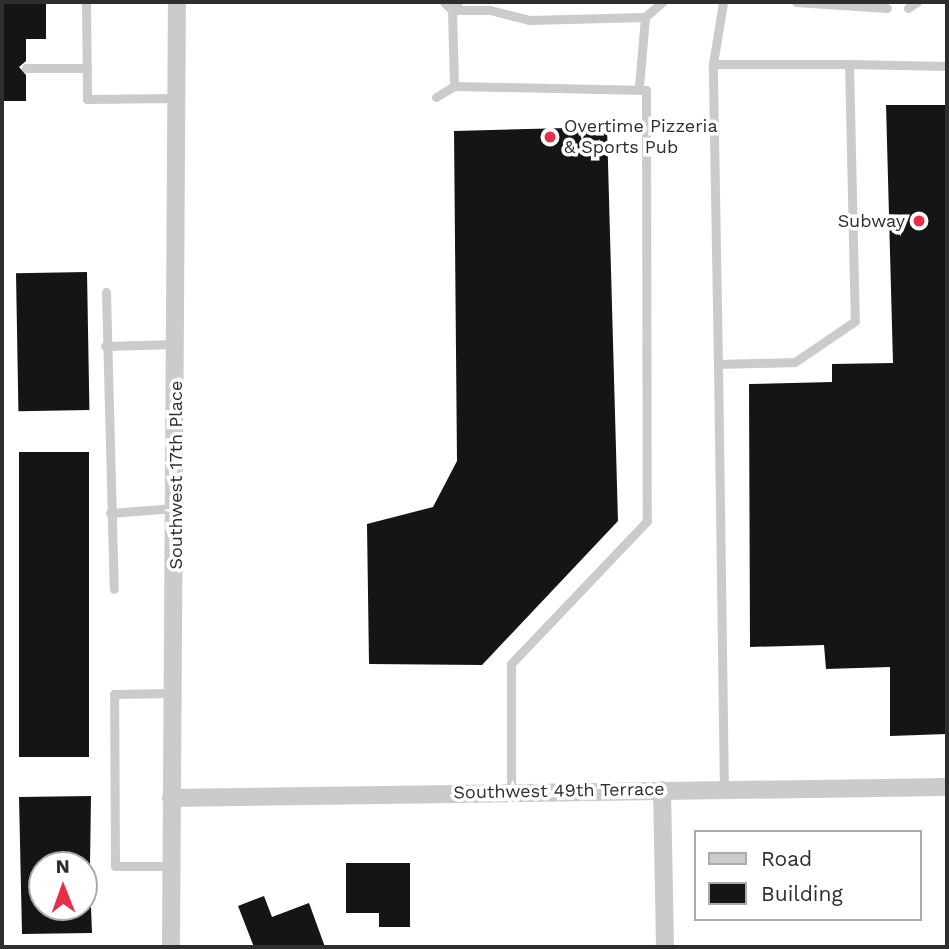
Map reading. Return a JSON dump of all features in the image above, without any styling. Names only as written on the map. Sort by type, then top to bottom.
[{"type":"street","name":"Southwest 17th Place","points":[[171,947],[176,508],[177,2]]},
{"type":"street","name":"Southwest 49th Terrace","points":[[171,798],[511,790],[947,787]]},
{"type":"street","points":[[662,790],[666,947]]},
{"type":"lane","points":[[86,2],[87,99],[177,98]]},
{"type":"lane","points":[[444,2],[455,6],[490,6],[529,20],[645,17],[662,2]]},
{"type":"lane","points":[[715,2],[724,2],[713,64],[724,789]]},
{"type":"lane","points":[[796,2],[887,8]]},
{"type":"lane","points":[[454,86],[455,6]]},
{"type":"lane","points":[[639,86],[645,17]]},
{"type":"lane","points":[[713,64],[947,66]]},
{"type":"lane","points":[[718,364],[796,362],[855,321],[849,64]]},
{"type":"lane","points":[[26,68],[86,68]]},
{"type":"lane","points":[[436,97],[454,86],[639,86],[646,90],[647,521],[511,664],[511,790]]},
{"type":"lane","points":[[106,292],[105,346],[114,589]]},
{"type":"lane","points":[[105,346],[176,344]]},
{"type":"lane","points":[[110,513],[176,508]]},
{"type":"lane","points":[[171,866],[115,866],[114,694],[173,693]]},
{"type":"building","points":[[2,2],[46,2],[46,39],[26,39],[26,61],[19,67],[26,75],[26,101],[2,101]]},
{"type":"building","points":[[886,105],[947,105],[947,734],[890,736],[890,667],[826,669],[824,645],[750,647],[749,384],[832,382],[832,364],[893,363]]},
{"type":"building","points":[[607,127],[618,521],[482,665],[369,664],[367,524],[433,507],[457,461],[454,131]]},
{"type":"building","points":[[87,272],[89,410],[18,411],[16,273]]},
{"type":"building","points":[[19,452],[89,452],[89,757],[19,757]]},
{"type":"building","points":[[91,796],[90,851],[28,851],[28,921],[92,921],[92,933],[22,934],[19,797]]},
{"type":"building","points":[[346,863],[410,863],[410,927],[379,927],[379,913],[346,913]]},
{"type":"building","points":[[264,896],[272,917],[309,903],[325,947],[254,947],[238,906]]},
{"type":"place","name":"Overtime Pizzeria & Sports Pub","points":[[550,137]]},
{"type":"place","name":"Subway","points":[[919,221]]}]
